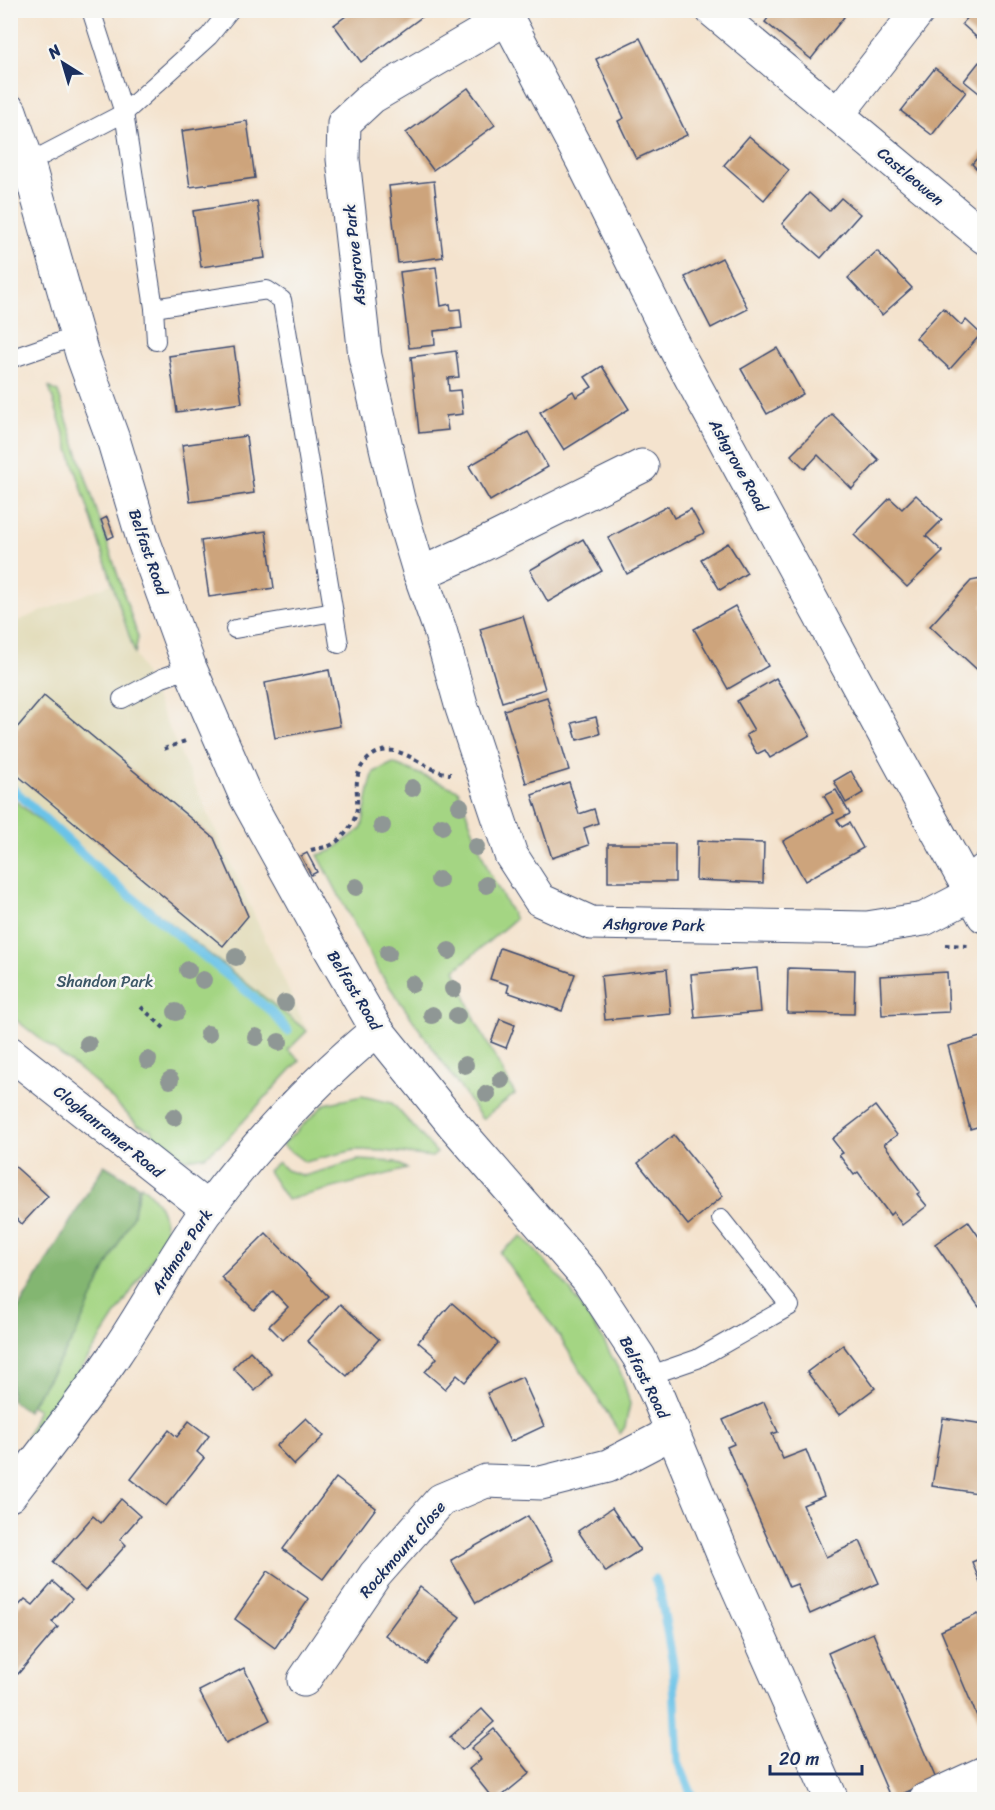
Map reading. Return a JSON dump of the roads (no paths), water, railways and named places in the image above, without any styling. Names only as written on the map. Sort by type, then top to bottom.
[{"type":"main road","name":"Castleowen","points":[[712,10],[984,237]]},
{"type":"main road","points":[[837,115],[919,10]]},
{"type":"main road","name":"Ashgrove Park","points":[[505,14],[372,96],[344,123],[343,159],[365,356],[399,504],[440,630],[462,708],[511,855],[540,900],[591,923],[867,928],[924,919],[976,887]]},
{"type":"main road","name":"Ashgrove Road","points":[[505,14],[582,160],[678,354],[976,887]]},
{"type":"main road","name":"Belfast Road","points":[[10,111],[28,163],[77,336],[114,442],[143,539],[190,668],[246,797],[377,1029],[453,1124],[588,1279],[639,1357],[832,1800]]},
{"type":"main road","points":[[420,574],[642,466]]},
{"type":"main road","name":"Ardmore Park","points":[[10,1495],[62,1429],[113,1357],[208,1209],[254,1150],[271,1130],[339,1063],[377,1029]]},
{"type":"main road","name":"Cloghanramer Road","points":[[10,1053],[208,1209]]},
{"type":"main road","name":"Rockmount Close","points":[[304,1680],[375,1575],[441,1500],[486,1481],[541,1483],[608,1466],[673,1432]]},
{"type":"main road","points":[[925,1800],[984,1773]]},
{"type":"lane","points":[[91,10],[124,113],[154,308],[156,341]]},
{"type":"lane","points":[[28,163],[124,113],[209,36],[230,10]]},
{"type":"lane","points":[[154,308],[267,290],[282,300],[339,644]]},
{"type":"lane","points":[[17,356],[77,336]]},
{"type":"lane","points":[[235,629],[334,612]]},
{"type":"lane","points":[[122,699],[162,678],[190,668]]},
{"type":"lane","points":[[648,1376],[697,1359],[790,1306],[721,1219]]},
{"type":"waterway","points":[[10,786],[106,876],[272,1012],[288,1031]]},
{"type":"waterway","points":[[655,1579],[660,1593],[673,1664],[678,1762],[694,1800]]},
{"type":"park label","name":"Shandon Park","points":[[105,981]]}]
